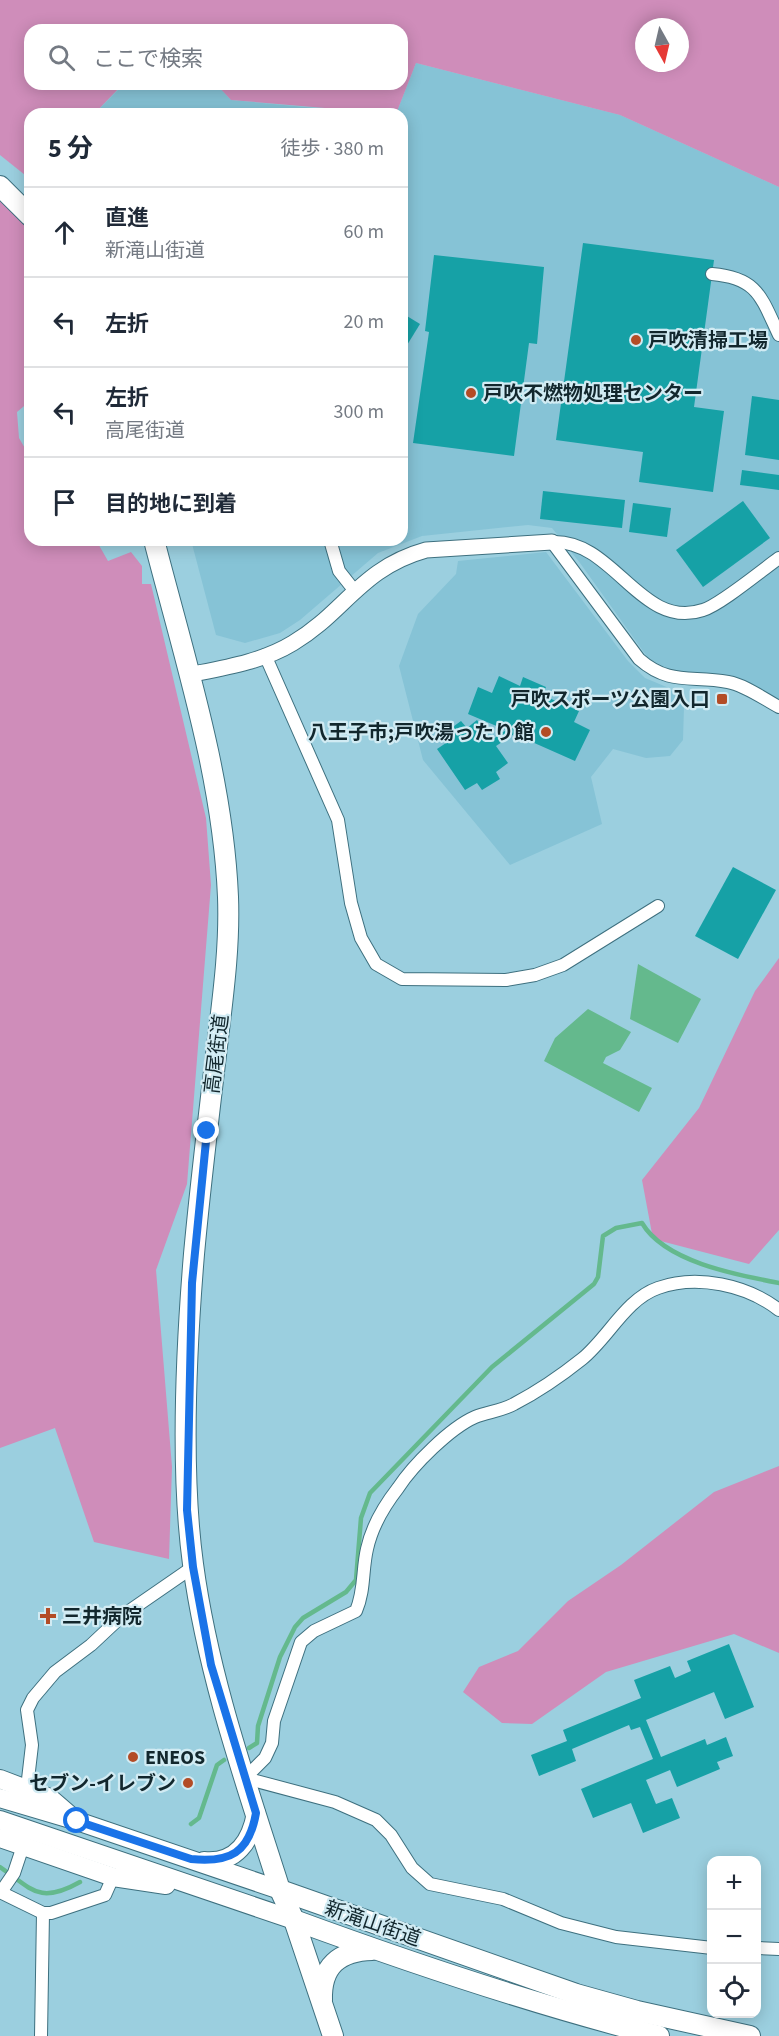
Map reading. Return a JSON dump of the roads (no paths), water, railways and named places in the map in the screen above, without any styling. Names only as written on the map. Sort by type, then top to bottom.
[{"type":"main road","points":[[0,186],[24,210]]},
{"type":"main road","name":"高尾街道","points":[[156,546],[218,802],[225,853],[228,918],[227,960],[192,1283],[187,1510],[193,1567],[211,1665],[280,1890],[294,1920],[333,2036]]},
{"type":"main road","points":[[0,1779],[50,1798],[77,1821]]},
{"type":"main road","name":"新滝山街道","points":[[0,1798],[191,1859],[576,1994],[637,2011],[750,2036]]},
{"type":"main road","points":[[191,1859],[209,1861],[234,1854],[245,1845],[253,1831],[256,1813]]},
{"type":"main road","name":"新滝山街道","points":[[0,1820],[221,1894],[374,1950],[595,2020],[659,2036]]},
{"type":"main road","points":[[0,1838],[113,1877],[221,1894]]},
{"type":"main road","points":[[323,2007],[322,1990],[326,1976],[337,1959],[350,1952],[374,1950]]},
{"type":"main road","points":[[595,2020],[615,2036]]},
{"type":"street","points":[[712,274],[737,277],[750,283],[759,292],[779,335]]},
{"type":"street","points":[[188,675],[265,655],[292,644],[316,627],[377,571],[406,556],[426,550],[552,542],[577,544],[591,551],[655,605],[670,612],[688,614],[705,610],[779,558]]},
{"type":"street","points":[[552,542],[639,659],[655,672],[674,678],[730,682],[779,707]]},
{"type":"street","points":[[332,546],[339,571],[354,590]]},
{"type":"street","points":[[265,655],[338,820],[351,903],[361,938],[376,964],[402,979],[506,980],[535,975],[563,966],[658,906]]},
{"type":"street","points":[[707,1948],[616,1937],[561,1923],[503,1899],[430,1884],[412,1868],[391,1835],[376,1820],[359,1810],[245,1778],[265,1758],[272,1743],[274,1721],[301,1641],[314,1631],[356,1611],[363,1593],[367,1549],[377,1520],[399,1486],[438,1445],[473,1418],[513,1405],[583,1358],[642,1296],[658,1287],[693,1281],[715,1283],[745,1291],[779,1310]]},
{"type":"street","points":[[27,1788],[32,1745],[27,1710],[47,1679],[91,1645],[122,1616],[193,1567]]},
{"type":"street","points":[[23,1846],[14,1874],[2,1890],[43,1913],[51,1913],[105,1895],[113,1877]]},
{"type":"street","points":[[41,2036],[43,1913]]},
{"type":"street","points":[[761,1948],[779,1949]]},
{"type":"waterway","points":[[249,1748],[257,1743],[258,1726],[280,1657],[295,1627],[303,1618],[346,1592],[356,1580],[361,1518],[370,1493],[492,1367],[594,1284],[598,1277],[603,1236],[616,1228],[642,1223],[667,1248],[684,1257],[723,1271],[779,1283]]},
{"type":"waterway","points":[[191,1824],[199,1818],[217,1765],[224,1760]]},
{"type":"waterway","points":[[0,1867],[29,1887],[45,1893],[66,1889],[80,1882]]},
{"type":"place","name":"戸吹清掃工場","points":[[636,340]]},
{"type":"place","name":"戸吹不燃物処理センター","points":[[471,393]]},
{"type":"place","name":"戸吹スポーツ公園入口","points":[[722,699]]},
{"type":"place","name":"八王子市;戸吹湯ったり館","points":[[546,732]]},
{"type":"place","name":"三井病院","points":[[48,1616]]},
{"type":"place","name":"ENEOS","points":[[133,1757]]},
{"type":"place","name":"セブン-イレブン","points":[[188,1783]]}]
